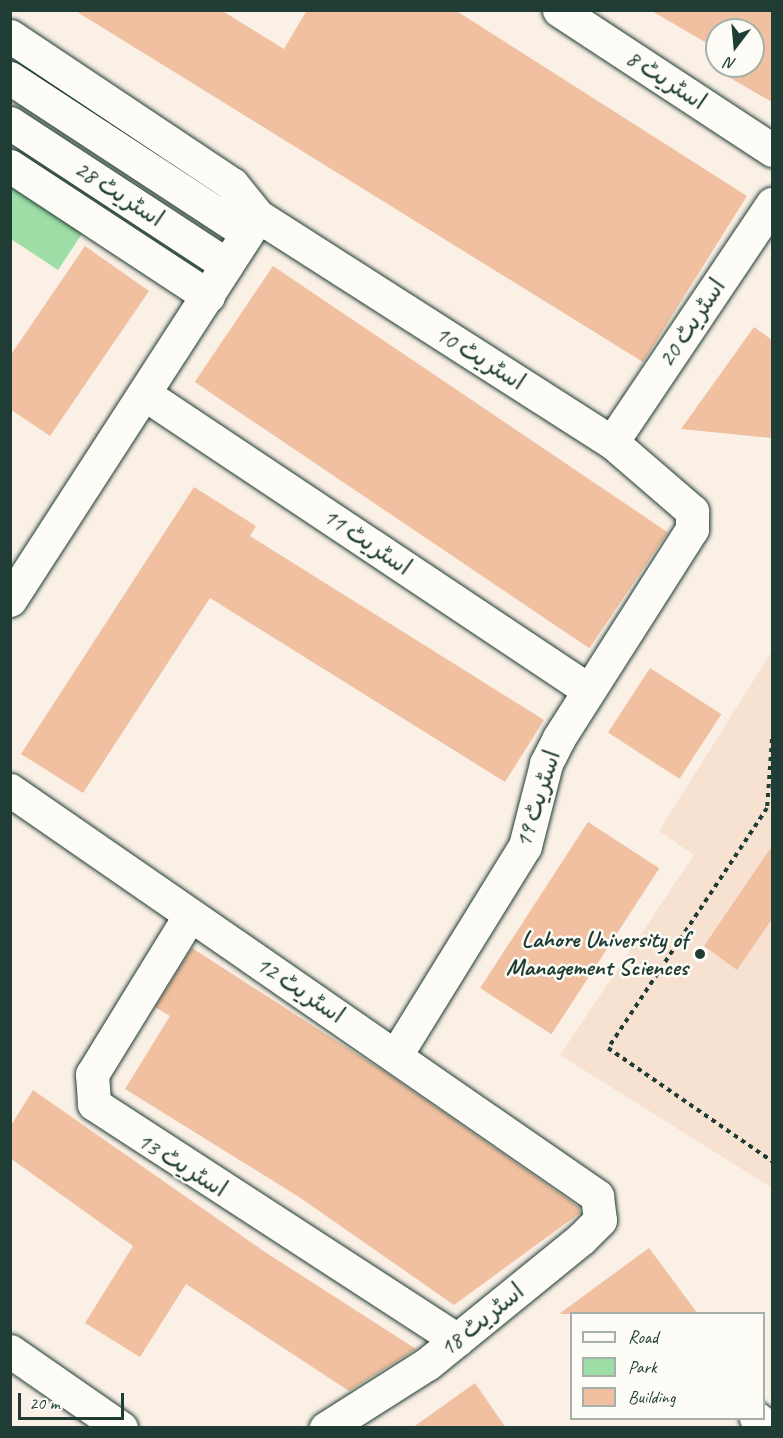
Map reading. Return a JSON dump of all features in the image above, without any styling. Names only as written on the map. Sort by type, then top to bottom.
[{"type":"street","name":"اسٹریٹ 8","points":[[561,11],[772,150]]},
{"type":"street","points":[[10,36],[232,184],[252,225],[147,395],[10,600]]},
{"type":"street","name":"اسٹریٹ 10","points":[[10,78],[612,442],[692,511]]},
{"type":"street","name":"اسٹریٹ 28","points":[[10,123],[227,265]]},
{"type":"street","points":[[10,166],[208,296]]},
{"type":"street","name":"اسٹریٹ 20","points":[[612,442],[772,204]]},
{"type":"street","name":"اسٹریٹ 11","points":[[147,395],[587,689]]},
{"type":"street","name":"اسٹریٹ 19","points":[[396,1055],[525,846],[546,764],[587,689],[692,529],[692,511]]},
{"type":"street","name":"اسٹریٹ 12","points":[[10,790],[591,1189]]},
{"type":"street","name":"اسٹریٹ 13","points":[[190,915],[92,1074],[94,1104],[458,1340]]},
{"type":"street","name":"اسٹریٹ 18","points":[[326,1428],[458,1340],[594,1228],[602,1211],[591,1189]]},
{"type":"street","points":[[10,1351],[121,1428]]},
{"type":"path","points":[[772,739],[767,808],[608,1048],[772,1161]]},
{"type":"shaded area","name":"Lahore University of Management Sciences","points":[[772,651],[772,1188],[560,1055],[694,855],[659,831]]},
{"type":"green space","points":[[10,154],[97,211],[58,270],[11,239]]},
{"type":"building","points":[[74,10],[221,10],[284,49],[307,10],[455,10],[747,196],[643,362]]},
{"type":"building","points":[[650,10],[772,10],[772,102],[730,78],[765,78],[765,18],[705,18],[705,42]]},
{"type":"building","points":[[85,246],[149,291],[50,436],[10,409],[10,356]]},
{"type":"building","points":[[273,266],[668,532],[589,648],[195,382]]},
{"type":"building","points":[[754,327],[772,340],[772,438],[681,429]]},
{"type":"building","points":[[194,487],[256,526],[250,536],[544,720],[505,782],[210,598],[83,793],[21,754]]},
{"type":"building","points":[[650,668],[721,714],[679,779],[608,733]]},
{"type":"building","points":[[588,822],[659,868],[551,1034],[480,988]]},
{"type":"building","points":[[772,846],[772,919],[737,970],[704,946]]},
{"type":"building","points":[[192,948],[388,1074],[579,1207],[580,1213],[454,1305],[299,1197],[125,1089],[170,1016],[155,1007]]},
{"type":"building","points":[[33,1090],[265,1252],[416,1349],[349,1391],[186,1284],[140,1357],[85,1323],[133,1246],[10,1158],[10,1127]]},
{"type":"building","points":[[649,1248],[697,1312],[570,1312],[570,1314],[559,1314]]},
{"type":"building","points":[[475,1383],[506,1428],[412,1428]]},
{"type":"place","name":"Lahore University of Management Sciences","points":[[700,954]]}]
